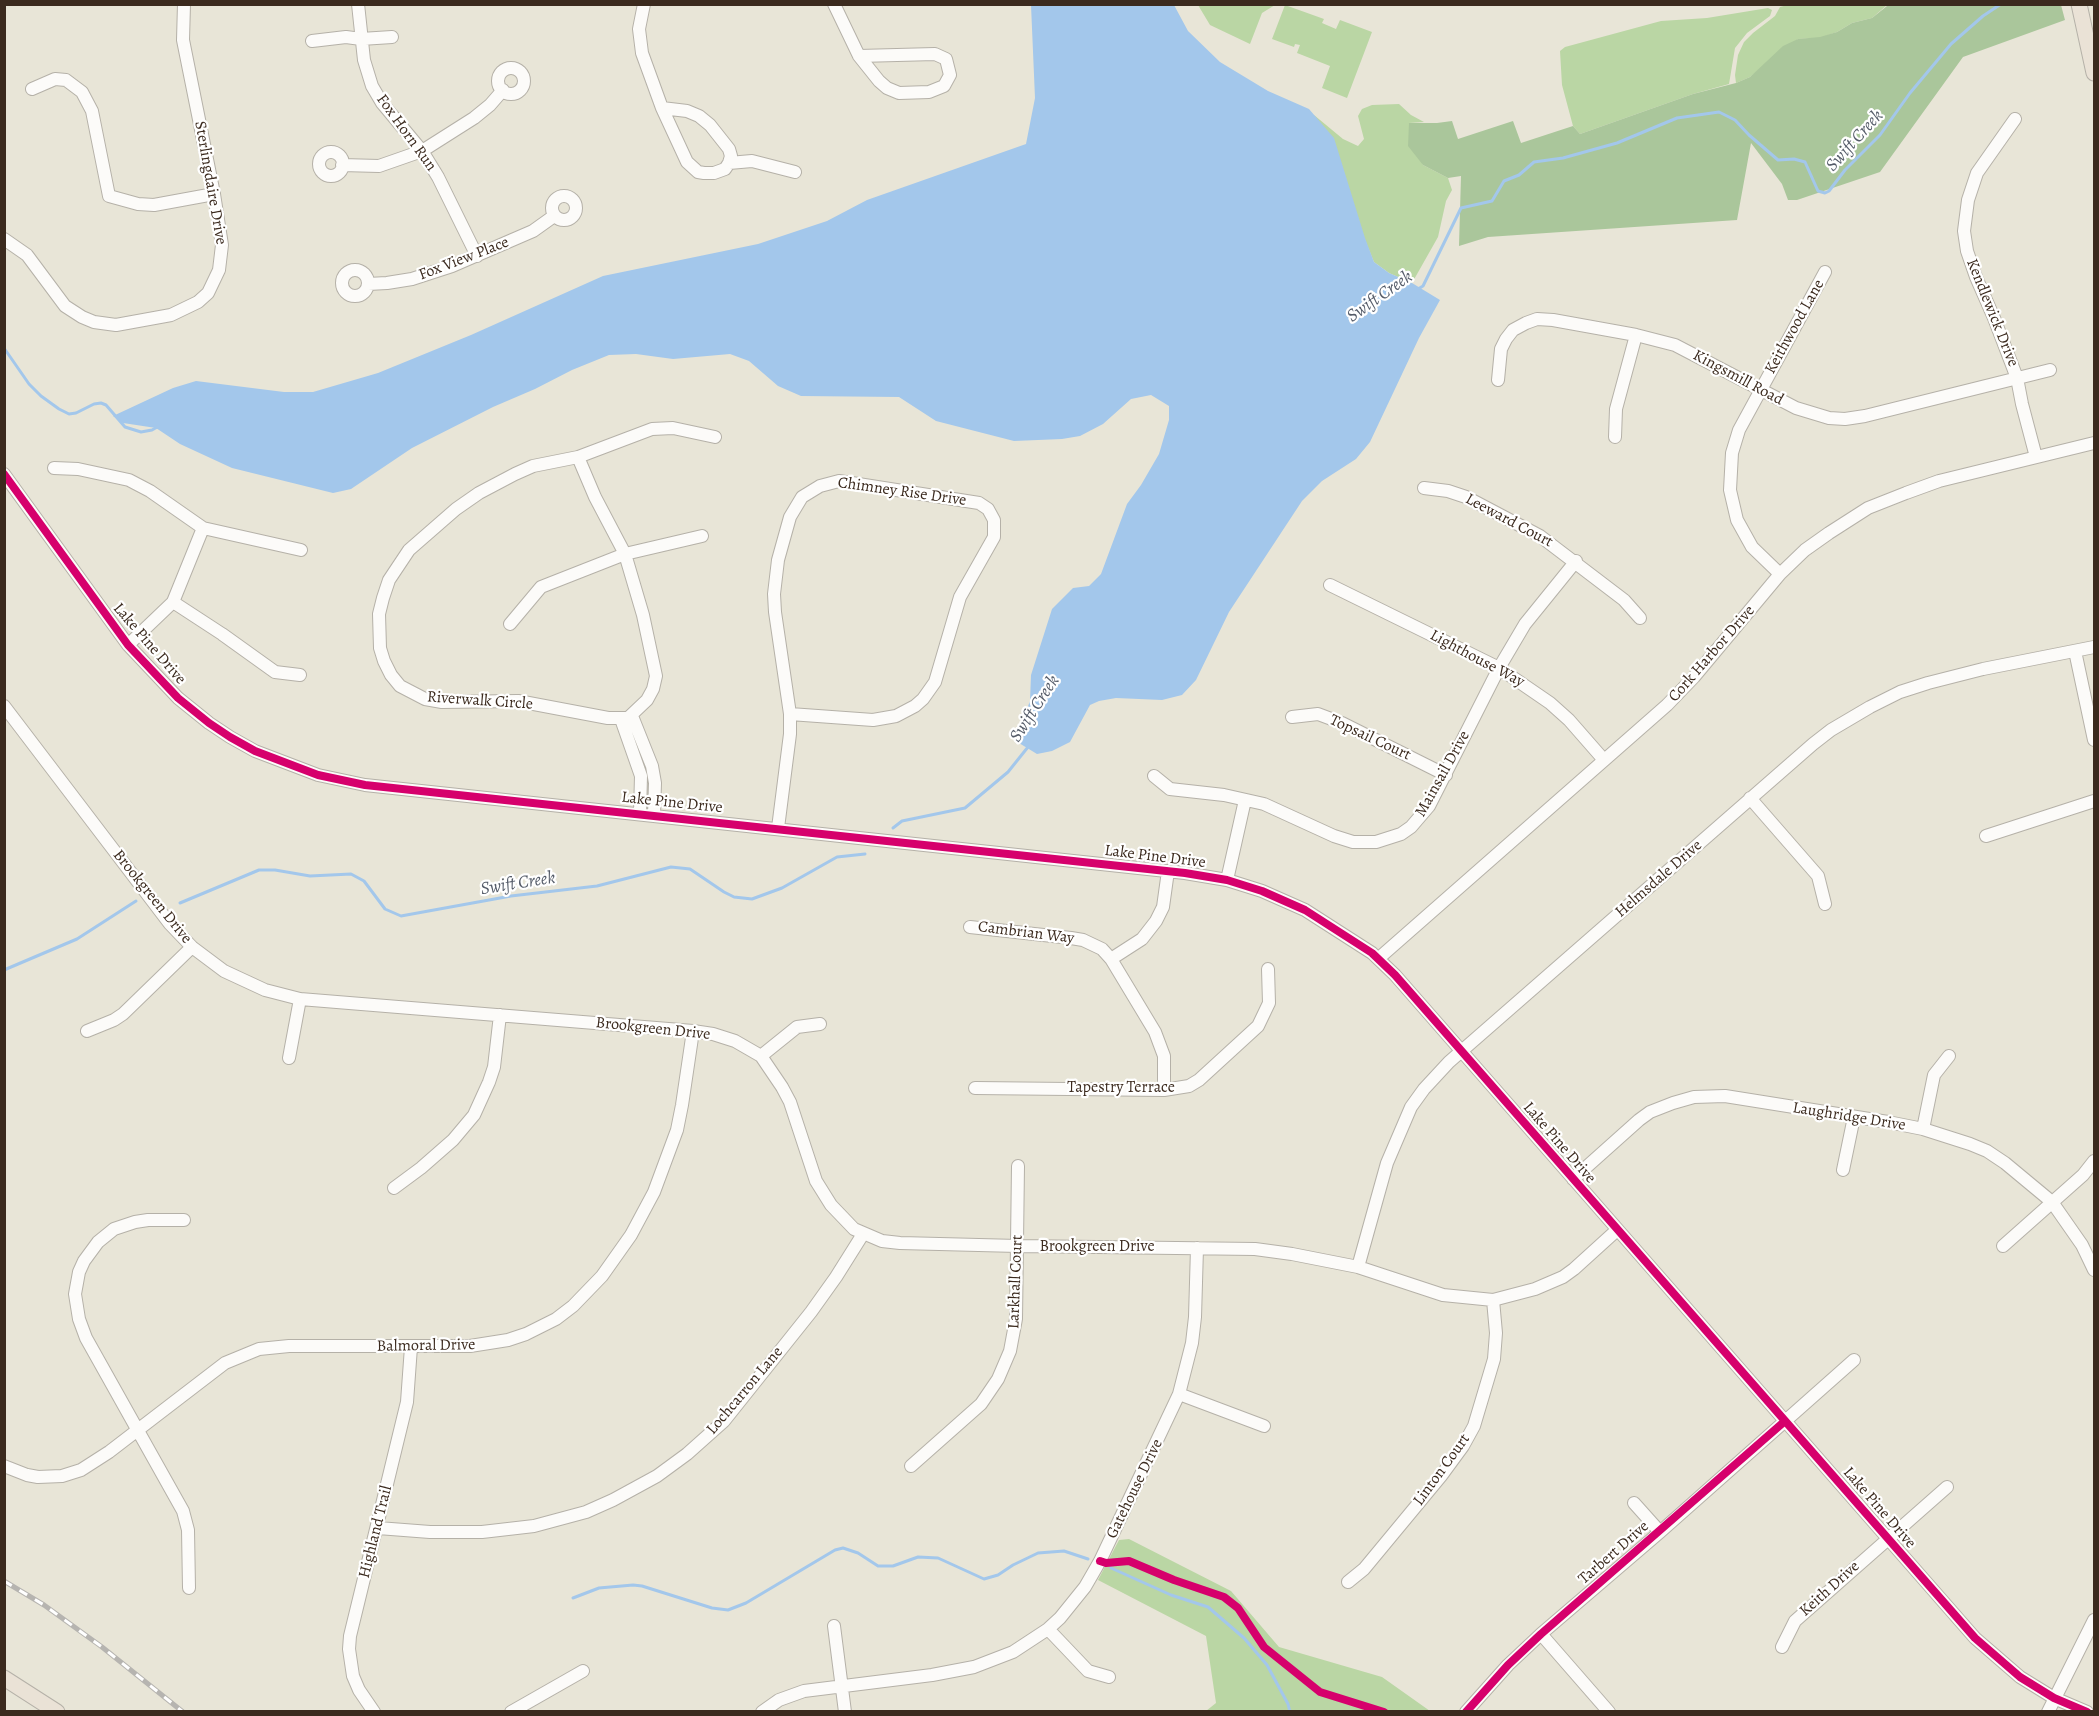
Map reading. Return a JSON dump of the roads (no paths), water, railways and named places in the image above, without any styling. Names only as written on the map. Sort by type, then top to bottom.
[{"type":"main road","points":[[2079,4],[2094,73]]},
{"type":"main road","points":[[4,1678],[57,1712]]},
{"type":"street","name":"Sterlingdaire Drive","points":[[4,238],[27,255],[65,306],[82,317],[105,325],[171,315],[198,302],[208,294],[219,270],[222,245],[183,40],[184,4]]},
{"type":"street","name":"Fox Horn Run","points":[[358,4],[364,60],[372,86],[382,103],[422,151],[450,200],[477,256]]},
{"type":"street","points":[[644,4],[639,40],[662,108],[692,167],[698,172],[714,173],[725,169],[731,156],[729,149],[710,125],[699,116],[687,111],[662,108]]},
{"type":"street","points":[[834,4],[860,56],[879,81],[899,93],[921,94],[938,90],[944,86],[950,75],[946,59],[935,54],[860,56]]},
{"type":"street","points":[[312,41],[346,37],[361,39],[392,37]]},
{"type":"street","points":[[32,89],[55,79],[66,80],[82,92],[92,111],[110,196],[138,204],[154,205],[214,194]]},
{"type":"street","points":[[342,165],[379,166],[422,151],[474,118],[503,90]]},
{"type":"street","name":"Kendlewick Drive","points":[[2015,119],[1977,173],[1968,200],[1964,231],[1967,251],[1976,277],[1995,318],[2017,378],[2036,457]]},
{"type":"street","points":[[729,163],[752,161],[795,172]]},
{"type":"street","name":"Fox View Place","points":[[368,284],[387,284],[431,274],[533,231],[554,216]]},
{"type":"street","name":"Keithwood Lane","points":[[1780,574],[1752,547],[1737,520],[1730,490],[1732,453],[1739,430],[1760,389],[1825,272]]},
{"type":"street","name":"Kingsmill Road","points":[[1498,380],[1501,349],[1513,330],[1537,319],[1636,335],[1676,345],[1796,408],[1811,414],[1845,419],[1907,407],[2017,378]]},
{"type":"street","points":[[1615,437],[1616,409],[1636,335]]},
{"type":"street","name":"Kendlewick Drive","points":[[2017,378],[2050,370]]},
{"type":"street","name":"Riverwalk Circle","points":[[626,717],[518,701],[442,702],[424,699],[400,686],[384,661],[380,648],[379,614],[383,598],[389,580],[409,550],[479,492],[533,466],[578,457],[652,429],[673,428],[715,437]]},
{"type":"street","name":"Cork Harbor Drive","points":[[1379,958],[1667,705],[1694,677],[1780,574],[1805,550],[1884,501],[1939,482],[2094,443]]},
{"type":"street","points":[[578,457],[595,497],[625,554],[643,615],[656,676],[654,689],[647,700],[626,717]]},
{"type":"street","points":[[54,468],[87,471],[129,480],[150,491],[203,528],[301,550]]},
{"type":"street","name":"Lake Pine Drive","points":[[4,474],[128,645],[178,698],[209,723],[255,751],[318,775],[365,784],[1168,871],[1227,880],[1262,891],[1305,910],[1340,930],[1379,958],[1988,1651],[2020,1677],[2054,1698],[2087,1712]]},
{"type":"street","name":"Chimney Rise Drive","points":[[778,828],[790,734],[790,714],[774,594],[783,537],[790,517],[802,497],[820,486],[839,482],[979,503],[988,509],[994,520],[994,537],[960,597],[939,671],[923,699],[909,710],[896,716],[873,720],[790,714]]},
{"type":"street","name":"Leeward Court","points":[[1424,488],[1448,491],[1466,497],[1540,536],[1576,561],[1624,600],[1640,618]]},
{"type":"street","points":[[128,645],[173,602],[203,528]]},
{"type":"street","points":[[510,624],[541,587],[625,554],[702,536]]},
{"type":"street","name":"Mainsail Drive","points":[[1154,776],[1170,789],[1224,795],[1264,804],[1334,836],[1353,842],[1376,842],[1390,838],[1411,827],[1429,806],[1499,668],[1526,624],[1576,561]]},
{"type":"street","name":"Lighthouse Way","points":[[1330,585],[1499,668],[1550,703],[1569,720],[1604,760]]},
{"type":"street","points":[[173,602],[275,672],[300,675]]},
{"type":"street","name":"Helmsdale Drive","points":[[1358,1267],[1387,1163],[1411,1107],[1424,1089],[1449,1062],[1750,798],[1832,730],[1885,699],[1955,675],[2094,647]]},
{"type":"street","points":[[2075,651],[2094,740]]},
{"type":"street","name":"Brookgreen Drive","points":[[4,706],[9,721],[170,924],[192,947],[224,971],[265,990],[300,999],[693,1031],[726,1037],[761,1056],[778,1080],[790,1102],[816,1181],[823,1193],[846,1222],[863,1234],[882,1241],[1271,1251],[1358,1267],[1428,1292],[1459,1298],[1493,1300],[1535,1289],[1563,1277],[1617,1230]]},
{"type":"street","name":"Topsail Court","points":[[1292,717],[1318,714],[1342,723],[1446,775]]},
{"type":"street","points":[[626,717],[641,776],[640,813]]},
{"type":"street","points":[[626,717],[652,766],[655,783],[654,815]]},
{"type":"street","points":[[1750,798],[1818,876],[1825,904]]},
{"type":"street","points":[[1227,880],[1245,800]]},
{"type":"street","points":[[1986,836],[2094,801]]},
{"type":"street","points":[[1111,959],[1142,939],[1156,921],[1163,907],[1168,871]]},
{"type":"street","name":"Cambrian Way","points":[[970,927],[1083,940],[1096,945],[1111,959],[1155,1032],[1164,1056],[1164,1090]]},
{"type":"street","points":[[87,1031],[123,1014],[192,947]]},
{"type":"street","name":"Tapestry Terrace","points":[[975,1088],[1164,1090],[1181,1088],[1199,1080],[1258,1026],[1269,1003],[1268,969]]},
{"type":"street","points":[[289,1058],[300,999]]},
{"type":"street","points":[[394,1188],[422,1168],[453,1140],[474,1115],[494,1067],[500,1015]]},
{"type":"street","points":[[761,1056],[797,1027],[820,1024]]},
{"type":"street","name":"Balmoral Drive","points":[[4,1466],[38,1477],[49,1478],[73,1473],[91,1464],[225,1363],[259,1349],[289,1346],[470,1346],[508,1340],[556,1319],[596,1283],[631,1235],[654,1192],[669,1153],[682,1105],[693,1031]]},
{"type":"street","points":[[1923,1129],[1934,1075],[1949,1056]]},
{"type":"street","name":"Laughridge Drive","points":[[1573,1179],[1650,1112],[1694,1097],[1725,1096],[1923,1129],[1987,1151],[2026,1179],[2052,1202],[2082,1245],[2094,1270]]},
{"type":"street","points":[[1843,1170],[1854,1117]]},
{"type":"street","points":[[2003,1246],[2083,1175],[2094,1161]]},
{"type":"street","name":"Larkhall Court","points":[[910,1466],[945,1438],[981,1404],[998,1379],[1010,1351],[1014,1334],[1018,1246],[1018,1166]]},
{"type":"street","points":[[184,1220],[148,1220],[114,1229],[98,1242],[79,1272],[76,1284],[76,1305],[86,1338],[183,1511],[188,1537],[189,1588]]},
{"type":"street","name":"Lochcarron Lane","points":[[378,1528],[482,1533],[534,1526],[585,1512],[657,1476],[687,1454],[724,1421],[811,1312],[863,1234]]},
{"type":"street","name":"Gatehouse Drive","points":[[762,1712],[779,1700],[796,1693],[841,1685],[932,1675],[974,1667],[1013,1652],[1048,1629],[1071,1606],[1100,1561],[1179,1394],[1192,1343],[1197,1248]]},
{"type":"street","name":"Linton Court","points":[[1348,1582],[1364,1569],[1441,1476],[1463,1446],[1474,1426],[1494,1359],[1496,1333],[1493,1300]]},
{"type":"street","name":"Highland Trail","points":[[374,1712],[356,1683],[350,1663],[350,1636],[407,1402],[411,1347]]},
{"type":"street","name":"Tarbert Drive","points":[[1466,1712],[1508,1665],[1541,1634],[1854,1360]]},
{"type":"street","points":[[1179,1394],[1264,1426]]},
{"type":"street","name":"Keith Drive","points":[[1782,1647],[1795,1621],[1947,1487]]},
{"type":"street","name":"Tarbert Drive","points":[[1634,1503],[1660,1532]]},
{"type":"street","points":[[2048,1712],[2094,1620]]},
{"type":"street","points":[[834,1626],[845,1712]]},
{"type":"street","points":[[1048,1629],[1088,1671],[1109,1677]]},
{"type":"street","points":[[1541,1634],[1608,1712]]},
{"type":"street","points":[[511,1712],[583,1671]]},
{"type":"water","points":[[1031,5],[1174,5],[1188,31],[1220,62],[1268,91],[1309,109],[1334,138],[1374,262],[1389,273],[1412,283],[1440,300],[1419,338],[1370,442],[1356,459],[1322,481],[1302,501],[1229,612],[1196,680],[1182,695],[1162,700],[1116,698],[1099,701],[1090,705],[1070,742],[1052,751],[1037,754],[1019,743],[1022,722],[1030,701],[1031,675],[1052,609],[1073,588],[1089,586],[1101,574],[1127,504],[1159,454],[1169,420],[1169,406],[1151,395],[1131,399],[1103,424],[1080,436],[1014,441],[936,421],[899,397],[801,396],[778,386],[749,361],[730,354],[673,359],[636,354],[609,355],[493,407],[412,448],[351,489],[333,493],[232,468],[180,444],[156,428],[123,423],[113,416],[173,388],[196,381],[284,392],[313,392],[378,373],[471,335],[603,276],[758,244],[827,221],[867,200],[1026,144],[1035,98]]},
{"type":"waterway","name":"Swift Creek","points":[[1418,289],[1423,286],[1461,208],[1492,201],[1504,181],[1519,175],[1534,162],[1563,158],[1617,143],[1677,118],[1719,112],[1735,120],[1778,160],[1794,159],[1805,162],[1818,191],[1825,193],[1880,135],[1910,93],[1951,44],[1983,16],[2001,4]]},
{"type":"waterway","points":[[4,348],[29,384],[59,409],[69,414],[101,403],[106,405],[125,427],[141,432],[159,426]]},
{"type":"waterway","name":"Swift Creek","points":[[893,828],[902,821],[965,808],[1008,772],[1028,747]]},
{"type":"waterway","name":"Swift Creek","points":[[180,903],[259,870],[275,870],[310,876],[351,874],[364,881],[385,909],[401,916],[511,896],[597,886],[671,867],[690,869],[734,897],[752,899],[782,888],[837,857],[865,854]]},
{"type":"waterway","name":"Swift Creek","points":[[4,970],[77,939],[136,901]]},
{"type":"waterway","points":[[573,1598],[599,1588],[633,1585],[712,1608],[728,1610],[746,1603],[835,1550],[843,1548],[858,1553],[878,1566],[893,1566],[918,1557],[938,1558],[984,1579],[998,1575],[1038,1553],[1064,1551],[1088,1559]]},
{"type":"waterway","points":[[1111,1568],[1171,1595],[1208,1607],[1244,1638],[1267,1665],[1290,1712]]},
{"type":"railway","points":[[4,1581],[44,1605],[102,1647],[183,1712]]}]
